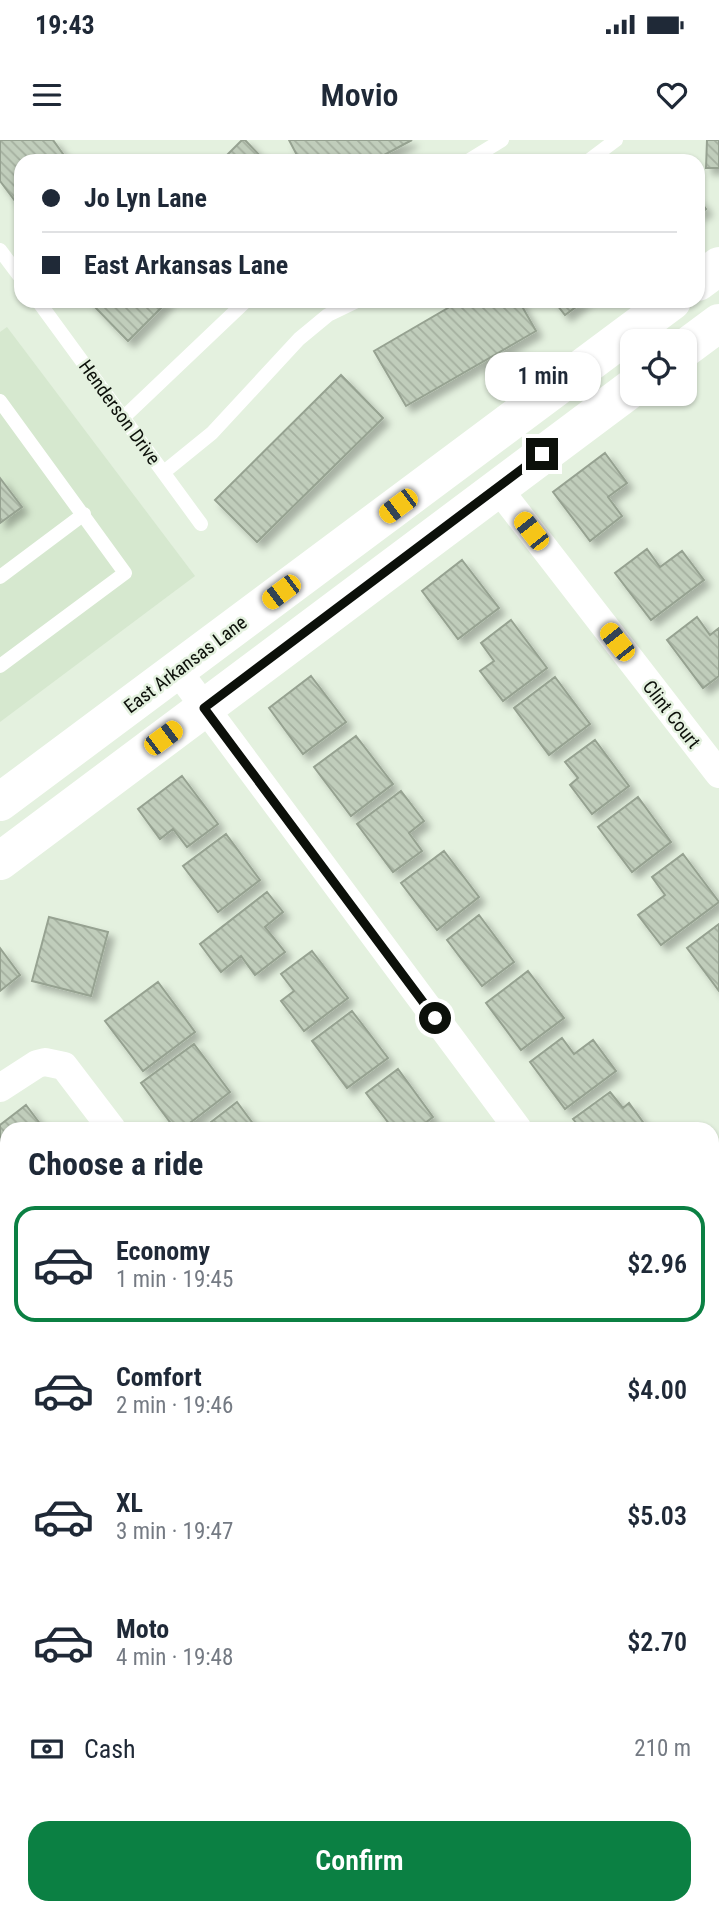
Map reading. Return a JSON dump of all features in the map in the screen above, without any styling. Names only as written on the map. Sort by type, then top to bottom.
[{"type":"main road","points":[[705,277],[719,266]]},
{"type":"main road","name":"East Arkansas Lane","points":[[0,802],[663,308]]},
{"type":"main road","points":[[697,339],[719,323]]},
{"type":"main road","points":[[0,861],[620,397]]},
{"type":"street","name":"Clint Court","points":[[497,487],[719,774]]},
{"type":"street","points":[[177,670],[513,1122]]},
{"type":"street","points":[[0,1088],[37,1064],[45,1062],[64,1066],[107,1122]]},
{"type":"lane","points":[[479,154],[502,140]]},
{"type":"lane","points":[[598,154],[617,140]]},
{"type":"lane","points":[[0,250],[14,269]]},
{"type":"lane","name":"Henderson Drive","points":[[43,308],[201,524]]},
{"type":"lane","points":[[124,417],[239,308]]},
{"type":"lane","points":[[164,472],[212,433],[299,339],[328,315],[342,308]]},
{"type":"lane","points":[[0,401],[125,573],[0,666]]},
{"type":"lane","points":[[0,578],[84,514]]},
{"type":"shaded area","points":[[7,327],[195,576],[0,722],[0,332]]},
{"type":"building","points":[[0,140],[53,140],[63,154],[14,154],[14,200],[0,181]]},
{"type":"building","points":[[245,140],[258,154],[228,154]]},
{"type":"building","points":[[289,140],[412,140],[386,154],[296,154]]},
{"type":"building","points":[[707,140],[719,140],[719,168],[706,168]]},
{"type":"building","points":[[96,308],[161,308],[128,341]]},
{"type":"building","points":[[448,308],[523,308],[536,331],[406,406],[374,351]]},
{"type":"building","points":[[560,308],[574,308],[565,315]]},
{"type":"building","points":[[341,375],[383,418],[257,542],[215,500]]},
{"type":"building","points":[[605,453],[627,483],[608,497],[622,516],[590,541],[553,492]]},
{"type":"building","points":[[0,478],[22,507],[0,523]]},
{"type":"building","points":[[647,549],[660,567],[682,551],[704,580],[651,620],[615,573]]},
{"type":"building","points":[[462,560],[499,608],[458,639],[422,591]]},
{"type":"building","points":[[697,617],[710,635],[719,628],[719,676],[703,688],[667,640]]},
{"type":"building","points":[[511,620],[547,668],[503,701],[480,671],[494,661],[481,643]]},
{"type":"building","points":[[311,676],[346,722],[303,754],[269,708]]},
{"type":"building","points":[[555,677],[590,724],[549,755],[514,708]]},
{"type":"building","points":[[356,736],[393,784],[351,816],[314,767]]},
{"type":"building","points":[[595,740],[629,786],[592,814],[570,785],[578,778],[565,762]]},
{"type":"building","points":[[182,776],[218,824],[187,847],[173,829],[160,839],[138,809]]},
{"type":"building","points":[[401,791],[424,821],[409,833],[422,851],[393,872],[357,824]]},
{"type":"building","points":[[638,797],[671,842],[632,872],[598,827]]},
{"type":"building","points":[[226,834],[260,880],[218,912],[183,866]]},
{"type":"building","points":[[444,851],[479,897],[437,930],[401,883]]},
{"type":"building","points":[[683,854],[719,902],[661,945],[638,915],[665,895],[652,877]]},
{"type":"building","points":[[267,892],[283,912],[265,927],[285,952],[255,975],[241,956],[221,972],[200,944]]},
{"type":"building","points":[[479,915],[514,962],[482,986],[447,940]]},
{"type":"building","points":[[49,917],[108,932],[91,996],[32,981]]},
{"type":"building","points":[[719,924],[719,991],[687,948]]},
{"type":"building","points":[[0,948],[20,975],[0,991]]},
{"type":"building","points":[[312,951],[348,998],[304,1031],[281,1001],[294,991],[281,974]]},
{"type":"building","points":[[528,971],[564,1018],[521,1050],[486,1003]]},
{"type":"building","points":[[158,982],[195,1032],[143,1071],[105,1021]]},
{"type":"building","points":[[352,1011],[388,1058],[347,1088],[312,1041]]},
{"type":"building","points":[[562,1038],[574,1054],[593,1040],[616,1071],[565,1109],[530,1062]]},
{"type":"building","points":[[194,1044],[230,1092],[191,1122],[170,1122],[141,1083]]},
{"type":"building","points":[[398,1069],[433,1117],[426,1122],[388,1122],[366,1093]]},
{"type":"building","points":[[610,1092],[623,1108],[629,1103],[643,1122],[575,1122],[573,1119]]},
{"type":"building","points":[[237,1102],[252,1122],[211,1122]]},
{"type":"building","points":[[26,1105],[39,1122],[4,1122]]},
{"type":"route","points":[[435,1018],[204,708],[542,454]]}]
